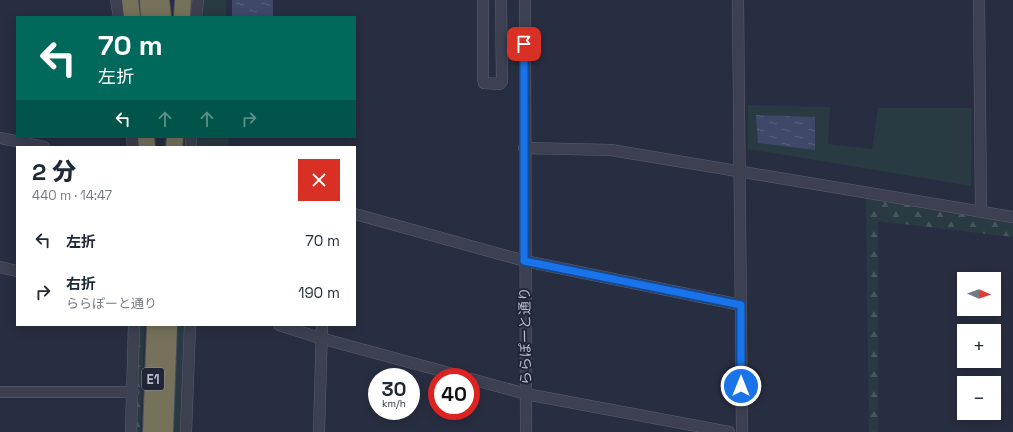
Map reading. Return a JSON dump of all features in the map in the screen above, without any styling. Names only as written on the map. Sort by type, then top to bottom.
[{"type":"highway","points":[[130,0],[132,16]]},
{"type":"highway","points":[[148,0],[149,16]]},
{"type":"highway","points":[[161,0],[162,16]]},
{"type":"highway","points":[[182,16],[183,0]]},
{"type":"highway","name":"E1","points":[[151,432],[155,326]]},
{"type":"highway","name":"E1","points":[[165,432],[169,326]]},
{"type":"street","points":[[116,0],[119,16]]},
{"type":"street","points":[[196,16],[198,0]]},
{"type":"street","name":"ららぽーと通り","points":[[525,0],[524,261],[526,432]]},
{"type":"street","points":[[738,0],[742,432]]},
{"type":"street","points":[[979,0],[981,211]]},
{"type":"street","points":[[483,1],[501,1],[500,84],[484,83],[483,1]]},
{"type":"street","points":[[0,138],[39,146]]},
{"type":"street","points":[[524,148],[611,150],[740,170],[1013,217]]},
{"type":"street","points":[[356,214],[524,261],[741,305]]},
{"type":"street","points":[[0,267],[16,271]]},
{"type":"street","points":[[131,432],[134,326]]},
{"type":"street","points":[[186,432],[190,326]]},
{"type":"street","points":[[281,326],[431,368]]},
{"type":"street","points":[[319,432],[320,338],[322,326]]},
{"type":"street","points":[[480,381],[526,394],[730,432]]},
{"type":"street","points":[[0,392],[133,392]]},
{"type":"green space","points":[[187,0],[226,0],[226,16],[184,16]]},
{"type":"green space","points":[[748,105],[830,107],[828,144],[872,149],[878,108],[972,108],[971,186],[748,149]]},
{"type":"green space","points":[[178,138],[228,138],[229,146],[178,146]]},
{"type":"green space","points":[[866,197],[1013,222],[1013,237],[878,221],[878,432],[869,432]]},
{"type":"green space","points":[[134,326],[144,326],[140,432],[130,432]]},
{"type":"green space","points":[[176,326],[190,326],[183,432],[170,432]]},
{"type":"water","points":[[232,0],[273,0],[273,16],[232,16]]},
{"type":"water","points":[[756,115],[815,117],[815,150],[758,143]]},
{"type":"route","points":[[524,44],[524,261],[741,305],[741,386]]}]
